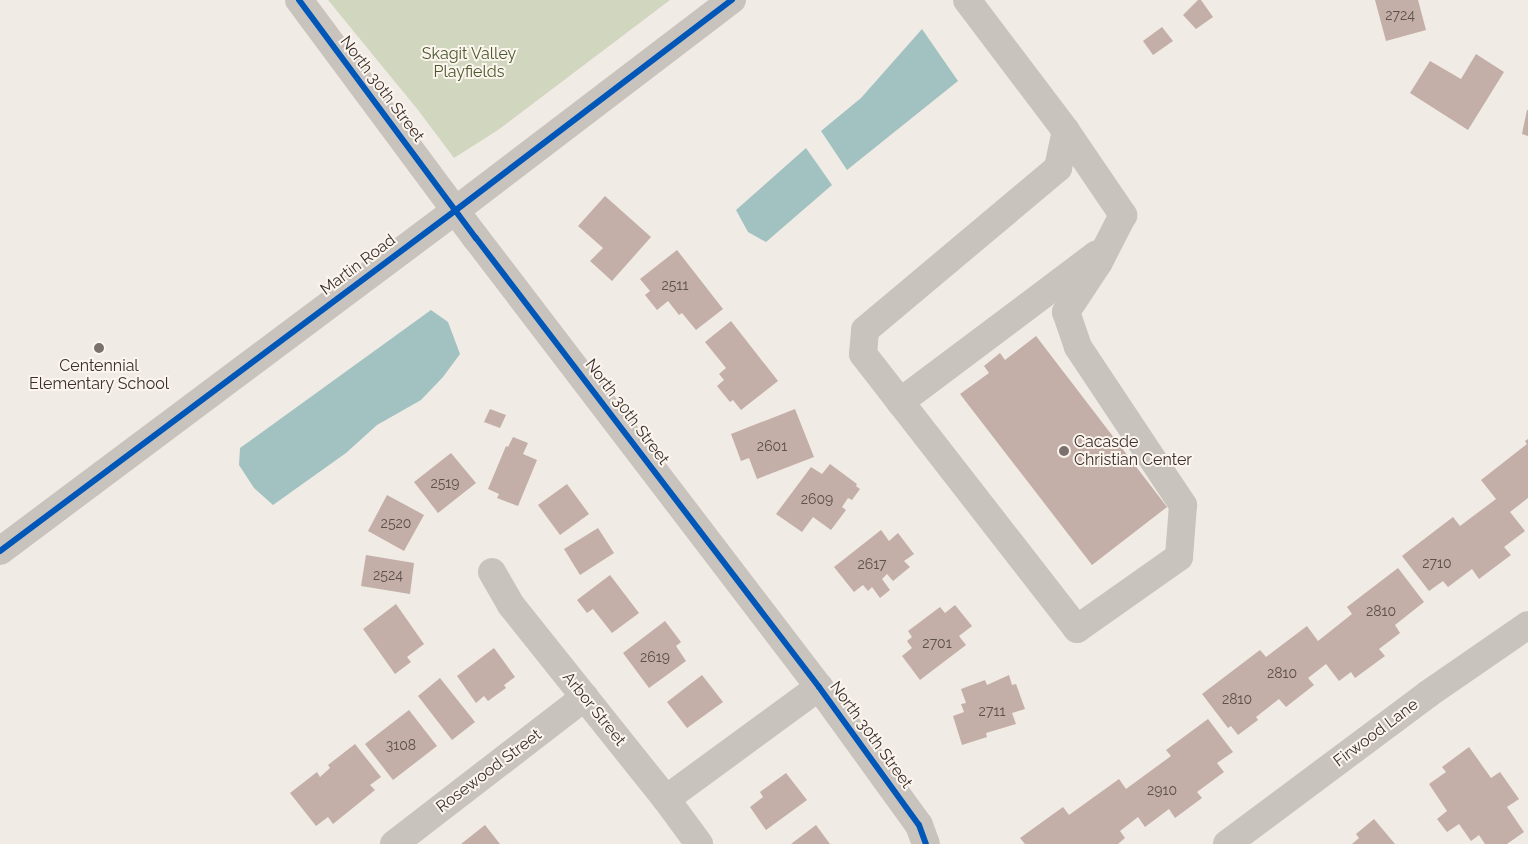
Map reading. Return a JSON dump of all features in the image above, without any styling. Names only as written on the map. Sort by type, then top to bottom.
[{"type":"street","name":"North 30th Street","points":[[299,0],[456,210],[819,687],[919,825],[926,844]]},
{"type":"street","name":"Martin Road","points":[[0,551],[456,210],[732,0]]},
{"type":"street","points":[[967,0],[1066,131],[1123,214],[1108,245],[1066,312],[1078,347],[1183,505],[1179,557],[1078,629],[863,354],[865,330],[1058,168],[1066,131]]},
{"type":"street","points":[[900,402],[1108,245]]},
{"type":"street","name":"Arbor Street","points":[[492,572],[511,605],[666,799],[699,844]]},
{"type":"street","name":"Firwood Lane","points":[[1234,842],[1428,694],[1528,625]]},
{"type":"street","points":[[666,799],[819,687]]},
{"type":"street","name":"Rosewood Street","points":[[394,844],[585,697]]},
{"type":"green space","name":"Skagit Valley Playfields","points":[[328,0],[670,0],[498,130],[454,158],[418,110]]},
{"type":"water","points":[[922,29],[958,81],[847,170],[821,131],[861,98]]},
{"type":"water","points":[[806,148],[832,185],[766,242],[748,232],[736,210]]},
{"type":"water","points":[[431,310],[448,322],[460,354],[443,377],[421,400],[377,425],[346,453],[273,505],[254,488],[239,465],[240,448]]},
{"type":"building","points":[[1198,0],[1201,0],[1213,17],[1196,29],[1183,15]]},
{"type":"building","points":[[1375,0],[1418,0],[1426,30],[1386,41]]},
{"type":"building","points":[[1162,27],[1173,41],[1153,55],[1143,41]]},
{"type":"building","points":[[1476,54],[1504,72],[1468,130],[1410,93],[1430,61],[1461,79]]},
{"type":"building","points":[[1528,110],[1528,136],[1522,134]]},
{"type":"building","points":[[605,196],[651,237],[612,281],[590,261],[603,248],[578,226]]},
{"type":"building","points":[[677,250],[723,309],[696,330],[682,313],[679,315],[668,301],[657,310],[645,295],[650,291],[640,279]]},
{"type":"building","points":[[731,321],[778,381],[741,410],[733,400],[730,402],[717,386],[724,380],[719,374],[726,368],[705,342]]},
{"type":"building","name":"Cacasde Christian Center","points":[[1036,336],[1167,507],[1092,565],[960,394],[989,373],[984,366],[1000,353],[1005,360]]},
{"type":"building","points":[[490,409],[506,415],[500,428],[484,422]]},
{"type":"building","points":[[795,409],[814,457],[757,479],[749,458],[741,461],[731,434]]},
{"type":"building","points":[[513,437],[528,443],[523,454],[537,460],[518,506],[497,498],[499,494],[488,489],[506,446],[508,447]]},
{"type":"building","points":[[1528,439],[1528,498],[1510,512],[1525,531],[1504,547],[1511,555],[1479,579],[1472,569],[1448,587],[1443,581],[1429,591],[1402,556],[1453,517],[1460,526],[1496,499],[1481,480],[1527,444],[1525,441]]},
{"type":"building","points":[[451,453],[476,483],[438,513],[414,482]]},
{"type":"building","points":[[830,464],[857,484],[856,486],[860,489],[852,500],[848,498],[842,507],[846,510],[831,530],[813,517],[802,532],[776,514],[811,467],[822,474]]},
{"type":"building","points":[[567,484],[589,514],[560,535],[538,505]]},
{"type":"building","points":[[387,495],[424,515],[404,551],[368,531]]},
{"type":"building","points":[[598,528],[614,553],[580,575],[564,549]]},
{"type":"building","points":[[881,530],[889,541],[898,533],[914,554],[904,561],[910,567],[893,581],[887,574],[882,579],[890,590],[880,598],[872,587],[868,591],[863,585],[854,592],[834,567]]},
{"type":"building","points":[[366,555],[414,563],[410,594],[361,586]]},
{"type":"building","points":[[1398,568],[1424,602],[1395,625],[1400,633],[1379,649],[1385,656],[1355,678],[1351,672],[1339,681],[1326,664],[1308,678],[1314,685],[1286,707],[1279,699],[1256,717],[1258,720],[1238,735],[1231,726],[1228,728],[1202,694],[1260,650],[1266,657],[1307,626],[1318,641],[1352,614],[1347,607]]},
{"type":"building","points":[[610,575],[639,613],[612,633],[593,609],[587,613],[577,600]]},
{"type":"building","points":[[396,604],[424,644],[407,657],[411,662],[395,674],[363,629]]},
{"type":"building","points":[[955,605],[972,626],[959,636],[966,645],[920,680],[902,656],[912,648],[907,641],[912,637],[908,631],[940,607],[945,613]]},
{"type":"building","points":[[665,621],[681,642],[676,646],[686,661],[649,688],[623,653]]},
{"type":"building","points":[[494,648],[515,677],[504,685],[506,688],[488,701],[484,696],[476,703],[457,676]]},
{"type":"building","points":[[702,675],[723,702],[687,728],[667,702]]},
{"type":"building","points":[[1009,675],[1012,685],[1016,684],[1025,709],[1012,713],[1016,724],[986,733],[987,737],[962,745],[953,716],[964,712],[961,704],[966,703],[961,689],[985,680],[987,685]]},
{"type":"building","points":[[440,678],[475,722],[452,740],[418,696]]},
{"type":"building","points":[[409,710],[437,746],[393,780],[365,744]]},
{"type":"building","points":[[1208,719],[1233,752],[1217,763],[1224,772],[1197,792],[1202,798],[1175,818],[1169,809],[1145,827],[1138,817],[1120,831],[1125,838],[1118,844],[1025,844],[1020,838],[1063,807],[1069,815],[1119,779],[1126,789],[1171,756],[1166,750]]},
{"type":"building","points":[[355,744],[381,777],[370,785],[375,790],[333,824],[328,817],[316,826],[290,793],[317,772],[320,777],[330,768],[328,765]]},
{"type":"building","points":[[1469,747],[1491,778],[1500,772],[1519,799],[1507,807],[1524,832],[1507,844],[1485,844],[1479,835],[1471,841],[1459,824],[1447,832],[1437,819],[1447,811],[1429,784],[1446,772],[1442,767]]},
{"type":"building","points":[[786,773],[807,800],[766,830],[750,807],[763,797],[760,792]]},
{"type":"building","points":[[1374,819],[1395,844],[1352,844],[1359,838],[1356,834]]},
{"type":"building","points":[[485,825],[500,844],[461,844]]},
{"type":"building","points":[[816,825],[830,844],[791,844]]},
{"type":"cycle path","points":[[299,0],[476,238],[819,687],[919,825],[926,844]]},
{"type":"cycle path","points":[[0,551],[456,210],[732,0]]},
{"type":"place","name":"Centennial Elementary School","points":[[99,348]]},
{"type":"place","name":"Cacasde Christian Center","points":[[1064,451]]}]
